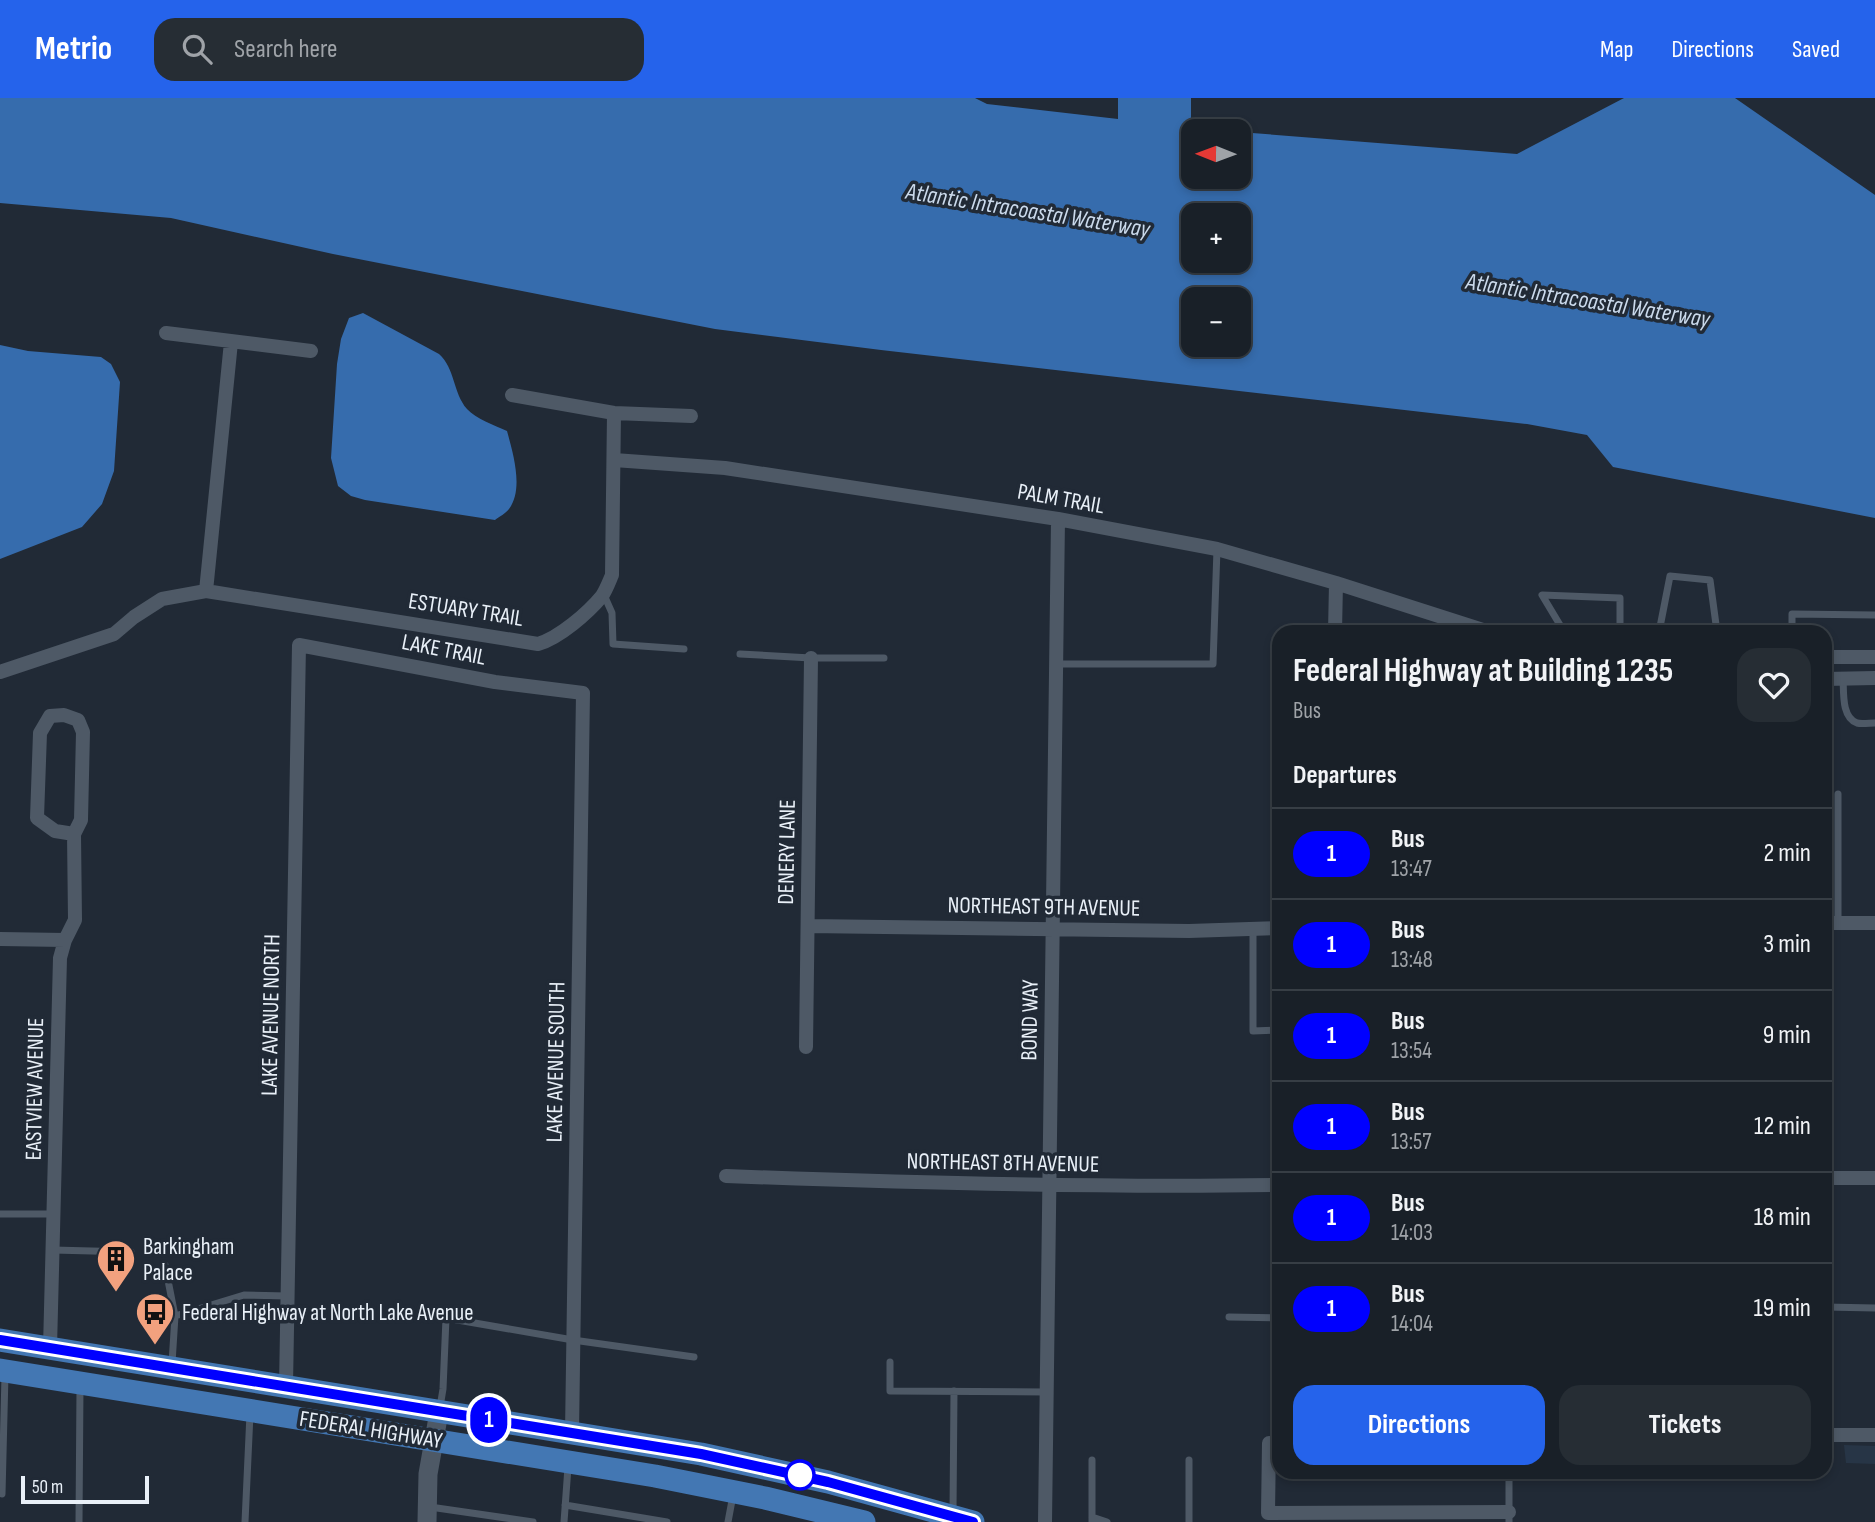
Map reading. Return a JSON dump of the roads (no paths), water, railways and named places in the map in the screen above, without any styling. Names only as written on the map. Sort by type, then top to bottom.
[{"type":"main road","name":"FEDERAL HIGHWAY","points":[[0,1340],[701,1454],[828,1482],[963,1519]]},
{"type":"main road","points":[[2,1370],[30,1360],[50,1348]]},
{"type":"main road","name":"FEDERAL HIGHWAY","points":[[2,1370],[655,1476],[864,1522]]},
{"type":"street","points":[[166,333],[310,351]]},
{"type":"street","points":[[206,591],[231,342]]},
{"type":"street","points":[[512,395],[614,413],[691,416]]},
{"type":"street","points":[[603,594],[612,575],[614,413]]},
{"type":"street","name":"PALM TRAIL","points":[[614,460],[725,468],[1058,519],[1217,550],[1336,583],[1458,625]]},
{"type":"street","name":"BOND WAY","points":[[1045,1522],[1058,519]]},
{"type":"street","points":[[1335,625],[1336,583]]},
{"type":"street","name":"ESTUARY TRAIL","points":[[0,672],[114,634],[162,599],[206,591],[538,644],[551,640],[566,629],[603,594]]},
{"type":"street","name":"LAKE TRAIL","points":[[299,645],[495,682],[583,694]]},
{"type":"street","name":"LAKE AVENUE NORTH","points":[[286,1386],[299,645]]},
{"type":"street","points":[[1832,657],[1875,657]]},
{"type":"street","name":"DENERY LANE","points":[[806,1047],[811,658]]},
{"type":"street","points":[[1832,679],[1875,678]]},
{"type":"street","name":"LAKE AVENUE SOUTH","points":[[572,1432],[583,694]]},
{"type":"street","name":"EASTVIEW AVENUE","points":[[50,1348],[60,958],[75,920],[74,834],[81,820],[83,732],[78,720],[64,715],[50,716],[40,733],[37,818],[55,831],[74,834]]},
{"type":"street","points":[[1832,923],[1875,923]]},
{"type":"street","name":"NORTHEAST 9TH AVENUE","points":[[808,926],[1189,931],[1272,928]]},
{"type":"street","points":[[0,939],[65,940]]},
{"type":"street","name":"NORTHEAST 8TH AVENUE","points":[[726,1176],[898,1183],[1186,1187],[1272,1185]]},
{"type":"street","points":[[1832,1178],[1875,1178]]},
{"type":"street","points":[[427,1514],[428,1474],[439,1412]]},
{"type":"street","points":[[1832,1435],[1875,1435]]},
{"type":"street","points":[[1269,1443],[1268,1513],[1509,1517]]},
{"type":"lane","points":[[1056,664],[1213,664],[1217,550]]},
{"type":"lane","points":[[1660,625],[1670,576],[1710,580],[1716,625]]},
{"type":"lane","points":[[603,594],[612,613],[613,644],[684,649]]},
{"type":"lane","points":[[1560,625],[1542,595],[1620,598],[1619,625]]},
{"type":"lane","points":[[1792,625],[1792,614],[1875,615]]},
{"type":"lane","points":[[740,654],[884,658]]},
{"type":"lane","points":[[1843,678],[1845,708],[1849,717],[1856,723],[1875,723]]},
{"type":"lane","points":[[1832,923],[1838,794]]},
{"type":"lane","points":[[1253,929],[1253,1031],[1272,1030]]},
{"type":"lane","points":[[0,1214],[54,1214]]},
{"type":"lane","points":[[53,1250],[131,1252]]},
{"type":"lane","points":[[164,1265],[175,1316],[171,1367]]},
{"type":"lane","points":[[175,1316],[244,1295],[288,1296]]},
{"type":"lane","points":[[1832,1307],[1875,1308]]},
{"type":"lane","points":[[1229,1317],[1272,1318]]},
{"type":"lane","points":[[439,1412],[443,1390],[446,1318],[694,1357]]},
{"type":"lane","points":[[890,1362],[890,1391],[1047,1392]]},
{"type":"lane","points":[[2,1370],[2,1494]]},
{"type":"lane","points":[[79,1522],[80,1383]]},
{"type":"lane","points":[[954,1391],[963,1519]]},
{"type":"lane","points":[[245,1522],[251,1410]]},
{"type":"lane","points":[[1092,1460],[1092,1520],[1107,1522]]},
{"type":"lane","points":[[1189,1460],[1189,1522]]},
{"type":"lane","points":[[564,1522],[568,1462]]},
{"type":"lane","points":[[1509,1479],[1509,1517]]},
{"type":"lane","points":[[728,1522],[733,1492]]},
{"type":"lane","points":[[565,1505],[667,1522]]},
{"type":"lane","points":[[427,1514],[533,1522]]},
{"type":"water","name":"Atlantic Intracoastal Waterway","points":[[0,98],[975,98],[987,104],[1118,119],[1118,98],[1191,98],[1191,119],[1181,119],[1181,189],[1251,189],[1251,133],[1517,154],[1624,98],[1735,98],[1875,195],[1875,518],[1613,467],[1587,435],[1527,424],[715,329],[333,254],[171,218],[0,203]]},
{"type":"water","points":[[363,313],[439,354],[448,366],[462,403],[467,409],[480,419],[507,431],[516,471],[516,491],[509,509],[495,520],[365,500],[351,496],[338,486],[331,458],[337,364],[341,339],[349,318]]},
{"type":"water","points":[[0,345],[28,351],[101,357],[111,364],[120,382],[114,471],[102,504],[82,527],[0,559]]},
{"type":"place","name":"Barkingham Palace","points":[[116,1293]]},
{"type":"place","name":"Federal Highway at North Lake Avenue","points":[[155,1346]]}]
